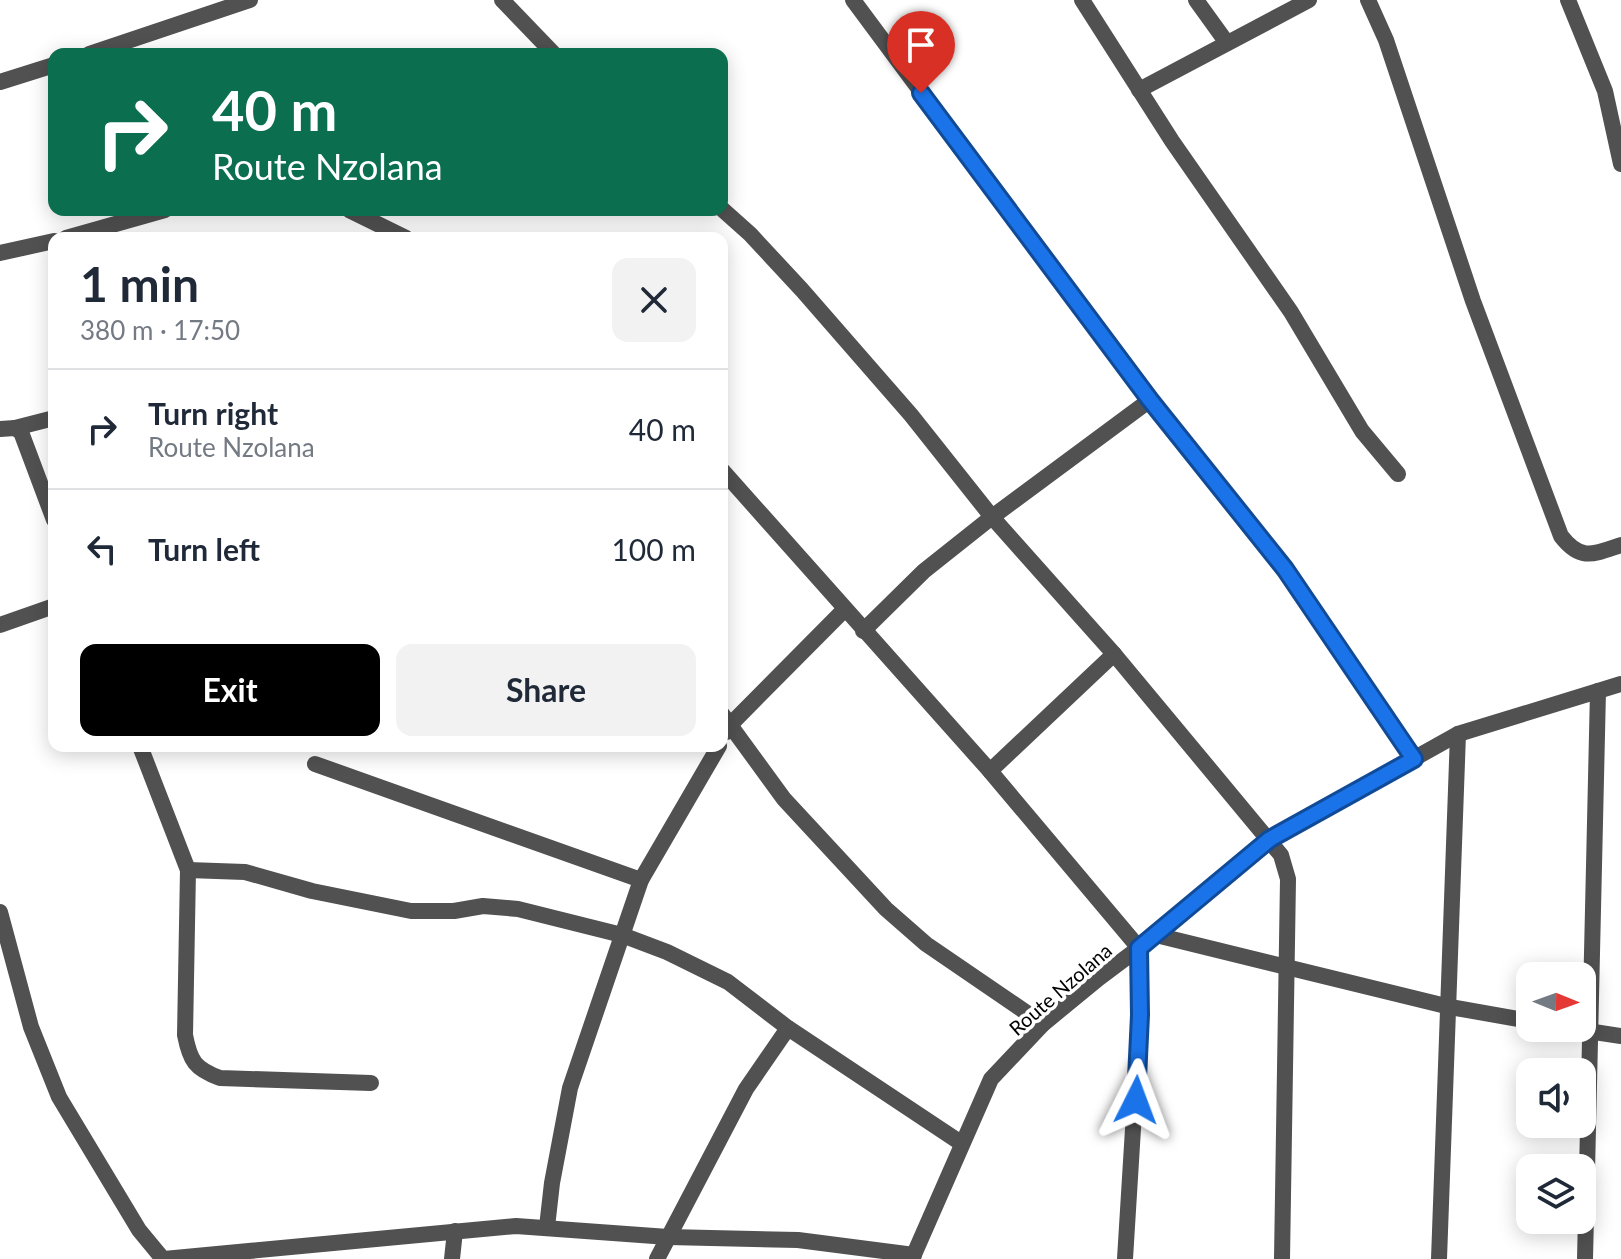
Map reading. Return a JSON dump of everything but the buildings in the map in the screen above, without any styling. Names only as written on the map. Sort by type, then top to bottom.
[{"type":"street","points":[[107,48],[250,0]]},
{"type":"street","points":[[502,0],[548,48]]},
{"type":"street","points":[[853,0],[1150,400],[1285,569],[1414,759]]},
{"type":"street","points":[[1082,0],[1172,141],[1291,312],[1362,431],[1398,474]]},
{"type":"street","points":[[1196,0],[1227,43]]},
{"type":"street","points":[[1139,90],[1309,0]]},
{"type":"street","points":[[1368,0],[1386,40],[1473,301],[1561,536],[1570,548],[1582,554],[1621,545]]},
{"type":"street","points":[[1568,0],[1605,91],[1621,164]]},
{"type":"street","points":[[0,82],[48,67]]},
{"type":"street","points":[[728,214],[750,234],[841,335],[958,471],[992,517],[1114,654],[1270,839],[1287,868],[1282,1259]]},
{"type":"street","points":[[87,232],[144,216]]},
{"type":"street","points":[[361,216],[394,232]]},
{"type":"street","points":[[0,253],[48,242]]},
{"type":"street","points":[[863,631],[924,571],[1150,400]]},
{"type":"street","points":[[8,428],[48,419]]},
{"type":"street","points":[[8,428],[21,432],[48,504]]},
{"type":"street","points":[[728,477],[990,771],[1139,948],[1140,1029],[1125,1259]]},
{"type":"street","points":[[0,625],[48,608]]},
{"type":"street","points":[[728,718],[844,610]]},
{"type":"street","points":[[990,771],[1114,654]]},
{"type":"street","name":"Route Nzolana","points":[[913,1257],[991,1079],[1043,1024],[1270,839],[1458,734],[1621,684]]},
{"type":"street","points":[[1592,962],[1598,691]]},
{"type":"street","points":[[728,720],[784,799],[886,909],[926,944],[1043,1024]]},
{"type":"street","points":[[1439,1259],[1458,734]]},
{"type":"street","points":[[142,752],[188,870],[185,1035],[189,1055],[201,1071],[220,1078],[371,1083]]},
{"type":"street","points":[[547,1227],[570,1088],[641,880],[716,752]]},
{"type":"street","points":[[315,764],[641,880]]},
{"type":"street","points":[[188,870],[245,872],[312,891],[411,911],[454,911],[483,906],[518,909],[622,935],[667,952],[728,982],[788,1028],[961,1143]]},
{"type":"street","points":[[0,912],[31,1027],[59,1097],[139,1230],[164,1259],[516,1226],[668,1237],[798,1240],[913,1257]]},
{"type":"street","points":[[1156,935],[1450,1007],[1516,1019]]},
{"type":"street","points":[[657,1259],[746,1089],[788,1028]]},
{"type":"street","points":[[1596,1033],[1621,1036]]},
{"type":"street","points":[[1585,1259],[1591,1042]]},
{"type":"street","points":[[452,1259],[455,1231]]},
{"type":"route","points":[[921,93],[1150,400],[1285,569],[1414,759],[1270,839],[1139,948],[1136,1100]]}]
